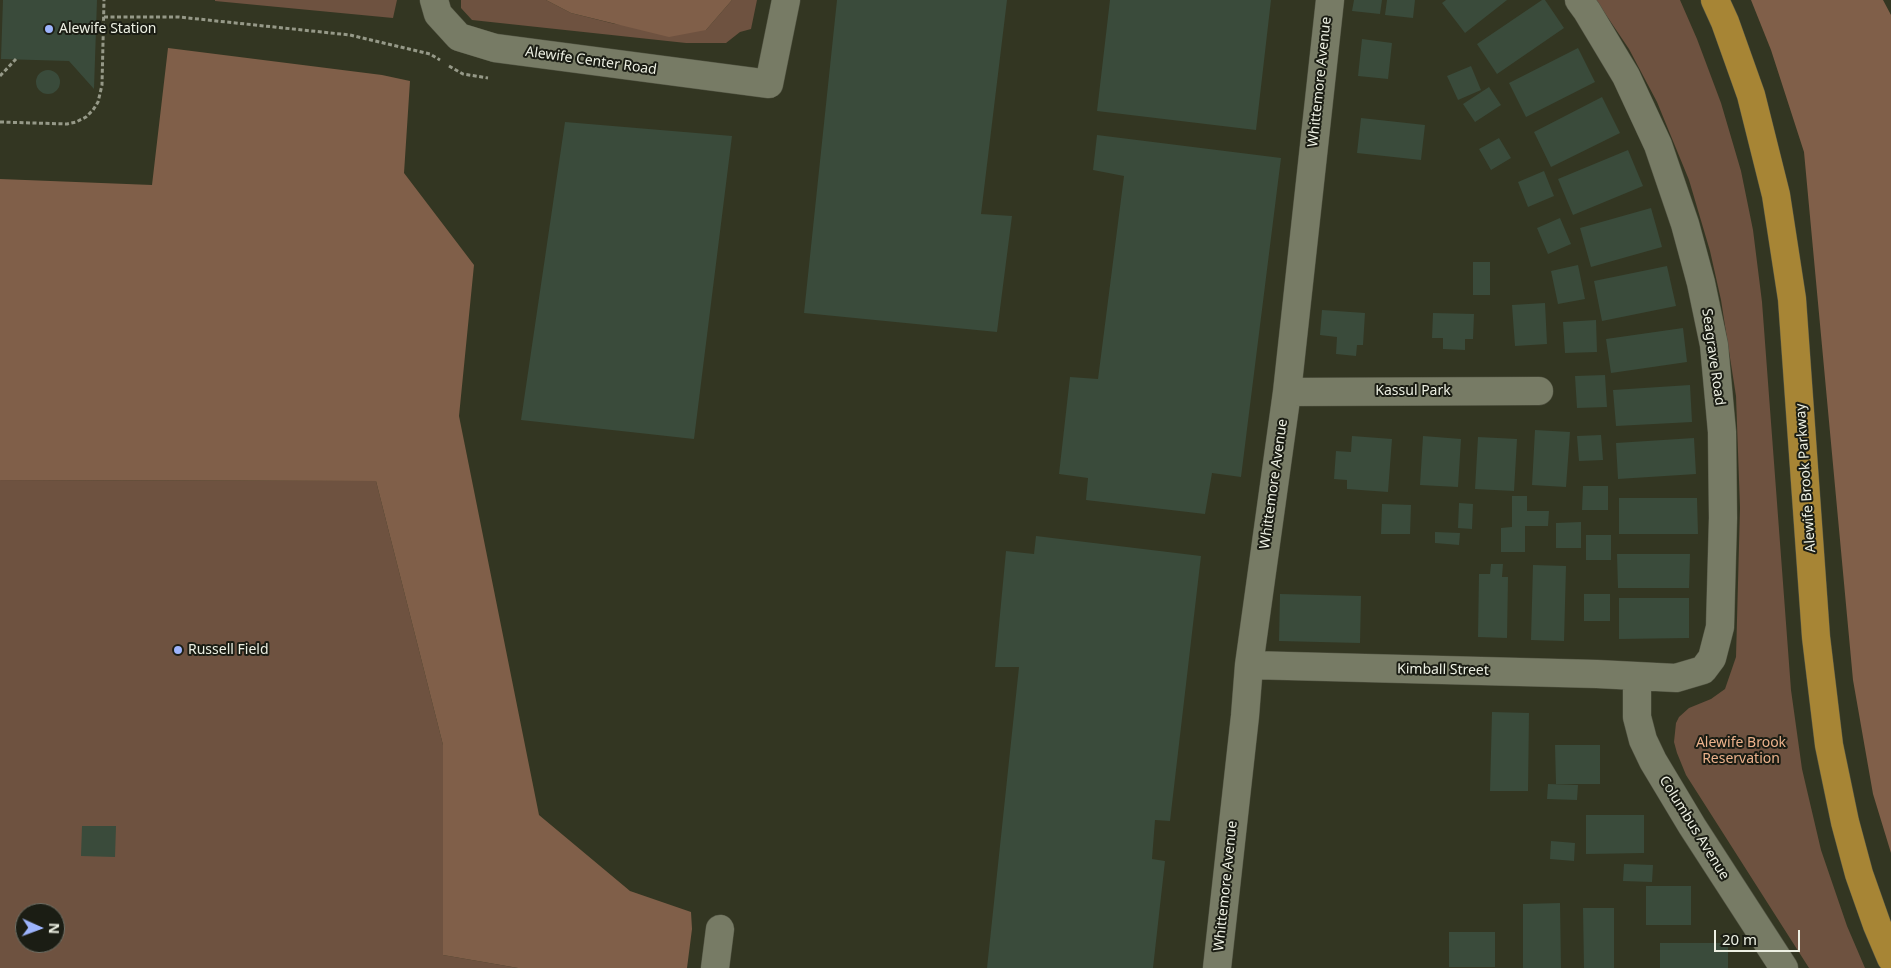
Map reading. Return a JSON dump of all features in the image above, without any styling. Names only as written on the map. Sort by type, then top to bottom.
[{"type":"highway","name":"Alewife Brook Parkway","points":[[1715,0],[1743,69],[1776,195],[1792,299],[1817,646],[1830,745],[1845,822],[1859,874],[1891,958]]},
{"type":"street","name":"Alewife Center Road","points":[[434,0],[438,14],[459,37],[495,48],[769,84],[786,0]]},
{"type":"street","name":"Whittemore Avenue","points":[[1217,968],[1246,716],[1249,665],[1287,392],[1330,0]]},
{"type":"street","name":"Seagrave Road","points":[[1579,0],[1626,76],[1658,145],[1685,224],[1714,345],[1722,432],[1722,596],[1720,626],[1712,658],[1703,670],[1676,678],[1637,676]]},
{"type":"street","name":"Kassul Park","points":[[1287,392],[1539,391]]},
{"type":"street","name":"Kimball Street","points":[[1249,665],[1637,676]]},
{"type":"street","name":"Columbus Avenue","points":[[1637,676],[1637,717],[1643,740],[1652,761],[1784,968]]},
{"type":"street","points":[[715,968],[720,929]]},
{"type":"path","points":[[0,122],[67,124],[86,117],[93,110],[98,102],[102,85],[104,0]]},
{"type":"path","points":[[104,17],[179,17],[350,35],[430,54],[463,74],[496,79]]},
{"type":"path","points":[[0,76],[16,59]]},
{"type":"green space","points":[[215,0],[397,0],[393,18]]},
{"type":"green space","points":[[461,0],[546,0],[571,13],[615,24],[706,30],[732,0],[757,0],[751,29],[740,32],[726,43],[686,43],[472,20],[461,8]]},
{"type":"green space","name":"Alewife Brook Reservation","points":[[1596,0],[1680,0],[1721,103],[1741,171],[1753,230],[1762,302],[1791,690],[1802,769],[1821,850],[1847,926],[1865,968],[1809,968],[1686,775],[1677,753],[1674,742],[1676,723],[1679,717],[1689,708],[1711,699],[1725,689],[1736,657],[1740,508],[1736,396],[1721,300],[1710,251],[1689,180],[1657,102],[1629,49]]},
{"type":"green space","points":[[0,480],[376,481],[443,745],[443,955],[518,968],[0,968]]},
{"type":"shaded area","points":[[546,0],[732,0],[706,30],[669,37],[571,13]]},
{"type":"shaded area","points":[[1751,0],[1883,0],[1891,15],[1891,853],[1873,794],[1853,680],[1804,152],[1771,50]]},
{"type":"shaded area","points":[[168,48],[382,75],[410,81],[404,173],[474,265],[459,416],[539,815],[630,891],[691,912],[692,929],[687,968],[518,968],[443,955],[443,745],[376,481],[0,480],[0,179],[152,185]]},
{"type":"building","name":"Alewife Station","points":[[3,0],[97,0],[94,89],[69,61],[1,59]]},
{"type":"building","points":[[837,0],[1007,0],[981,214],[1012,216],[997,332],[804,313]]},
{"type":"building","points":[[1110,0],[1271,0],[1256,130],[1097,111]]},
{"type":"building","points":[[1354,0],[1382,0],[1380,14],[1352,11]]},
{"type":"building","points":[[1387,0],[1415,0],[1413,18],[1385,15]]},
{"type":"building","points":[[1446,0],[1507,0],[1465,33],[1442,3]]},
{"type":"building","points":[[1542,0],[1545,0],[1564,28],[1497,74],[1477,44]]},
{"type":"building","points":[[1362,39],[1392,43],[1388,79],[1358,76]]},
{"type":"building","points":[[1578,48],[1595,82],[1526,117],[1509,83]]},
{"type":"building","points":[[1471,66],[1481,90],[1458,100],[1447,76]]},
{"type":"building","points":[[48,70],[56,74],[60,82],[56,90],[48,94],[40,90],[36,82],[40,74]]},
{"type":"building","points":[[1489,87],[1501,105],[1475,122],[1463,104]]},
{"type":"building","points":[[1602,97],[1620,133],[1551,167],[1534,132]]},
{"type":"building","points":[[1361,118],[1425,125],[1421,160],[1357,153]]},
{"type":"building","points":[[565,122],[732,136],[694,439],[521,420]]},
{"type":"building","points":[[1097,135],[1281,158],[1241,477],[1212,473],[1205,514],[1086,500],[1088,478],[1059,474],[1070,377],[1098,379],[1124,176],[1093,170]]},
{"type":"building","points":[[1499,138],[1511,158],[1491,170],[1479,149]]},
{"type":"building","points":[[1628,150],[1643,186],[1573,215],[1558,179]]},
{"type":"building","points":[[1544,171],[1554,196],[1528,207],[1518,182]]},
{"type":"building","points":[[1651,208],[1662,247],[1591,267],[1580,228]]},
{"type":"building","points":[[1560,218],[1571,244],[1548,254],[1537,228]]},
{"type":"building","points":[[1473,262],[1490,262],[1490,295],[1473,295]]},
{"type":"building","points":[[1578,265],[1585,299],[1558,304],[1551,271]]},
{"type":"building","points":[[1667,266],[1676,306],[1602,321],[1594,281]]},
{"type":"building","points":[[1545,303],[1547,344],[1515,346],[1512,305]]},
{"type":"building","points":[[1322,310],[1365,313],[1363,345],[1357,345],[1356,356],[1336,354],[1337,337],[1320,335]]},
{"type":"building","points":[[1433,313],[1474,314],[1473,339],[1465,339],[1465,350],[1443,349],[1443,338],[1432,338]]},
{"type":"building","points":[[1596,320],[1597,352],[1565,353],[1563,322]]},
{"type":"building","points":[[1683,328],[1687,362],[1611,373],[1606,339]]},
{"type":"building","points":[[1605,375],[1607,407],[1577,408],[1575,376]]},
{"type":"building","points":[[1690,385],[1692,422],[1616,426],[1613,390]]},
{"type":"building","points":[[1535,430],[1570,432],[1566,487],[1532,485]]},
{"type":"building","points":[[1601,435],[1603,460],[1579,461],[1577,436]]},
{"type":"building","points":[[1352,436],[1392,439],[1388,492],[1347,489],[1347,480],[1334,479],[1336,451],[1351,452]]},
{"type":"building","points":[[1423,436],[1461,439],[1458,487],[1420,485]]},
{"type":"building","points":[[1478,437],[1517,439],[1514,491],[1475,489]]},
{"type":"building","points":[[1694,438],[1696,474],[1618,479],[1616,443]]},
{"type":"building","points":[[1583,486],[1608,486],[1608,510],[1582,510]]},
{"type":"building","points":[[1512,496],[1527,496],[1527,511],[1549,511],[1548,526],[1525,526],[1525,552],[1501,552],[1501,528],[1512,527]]},
{"type":"building","points":[[1619,498],[1697,498],[1698,534],[1619,534]]},
{"type":"building","points":[[1459,503],[1473,504],[1472,529],[1458,528]]},
{"type":"building","points":[[1382,504],[1411,505],[1410,534],[1381,534]]},
{"type":"building","points":[[1581,522],[1581,548],[1556,548],[1556,523]]},
{"type":"building","points":[[1435,532],[1460,533],[1459,545],[1435,543]]},
{"type":"building","points":[[1586,535],[1611,535],[1611,560],[1586,560]]},
{"type":"building","points":[[1036,536],[1201,556],[1170,821],[1155,820],[1152,859],[1165,861],[1153,968],[987,968],[1019,667],[995,667],[1006,551],[1034,554]]},
{"type":"building","points":[[1617,554],[1690,554],[1689,588],[1618,588]]},
{"type":"building","points":[[1491,564],[1503,564],[1502,577],[1508,577],[1507,638],[1478,637],[1479,574],[1490,574]]},
{"type":"building","points":[[1533,565],[1566,566],[1564,641],[1531,640]]},
{"type":"building","points":[[1280,594],[1361,596],[1360,643],[1279,641]]},
{"type":"building","points":[[1584,594],[1610,594],[1610,621],[1584,621]]},
{"type":"building","points":[[1619,598],[1689,598],[1689,638],[1619,639]]},
{"type":"building","points":[[1492,712],[1529,713],[1528,791],[1490,791]]},
{"type":"building","points":[[1555,745],[1600,745],[1600,784],[1556,784]]},
{"type":"building","points":[[1548,784],[1578,785],[1577,800],[1547,799]]},
{"type":"building","points":[[1586,815],[1644,815],[1644,853],[1586,854]]},
{"type":"building","points":[[82,826],[116,826],[115,857],[81,856]]},
{"type":"building","points":[[1551,841],[1575,843],[1574,861],[1550,859]]},
{"type":"building","points":[[1624,864],[1653,865],[1652,882],[1623,881]]},
{"type":"building","points":[[1646,886],[1691,886],[1691,925],[1646,925]]},
{"type":"building","points":[[1560,903],[1561,968],[1523,968],[1523,904]]},
{"type":"building","points":[[1583,908],[1614,908],[1614,968],[1584,968]]},
{"type":"building","points":[[1449,932],[1495,932],[1495,967],[1449,967]]},
{"type":"building","points":[[1660,943],[1728,943],[1728,968],[1660,968]]},
{"type":"place","name":"Alewife Station","points":[[49,29]]},
{"type":"place","name":"Russell Field","points":[[178,650]]}]
